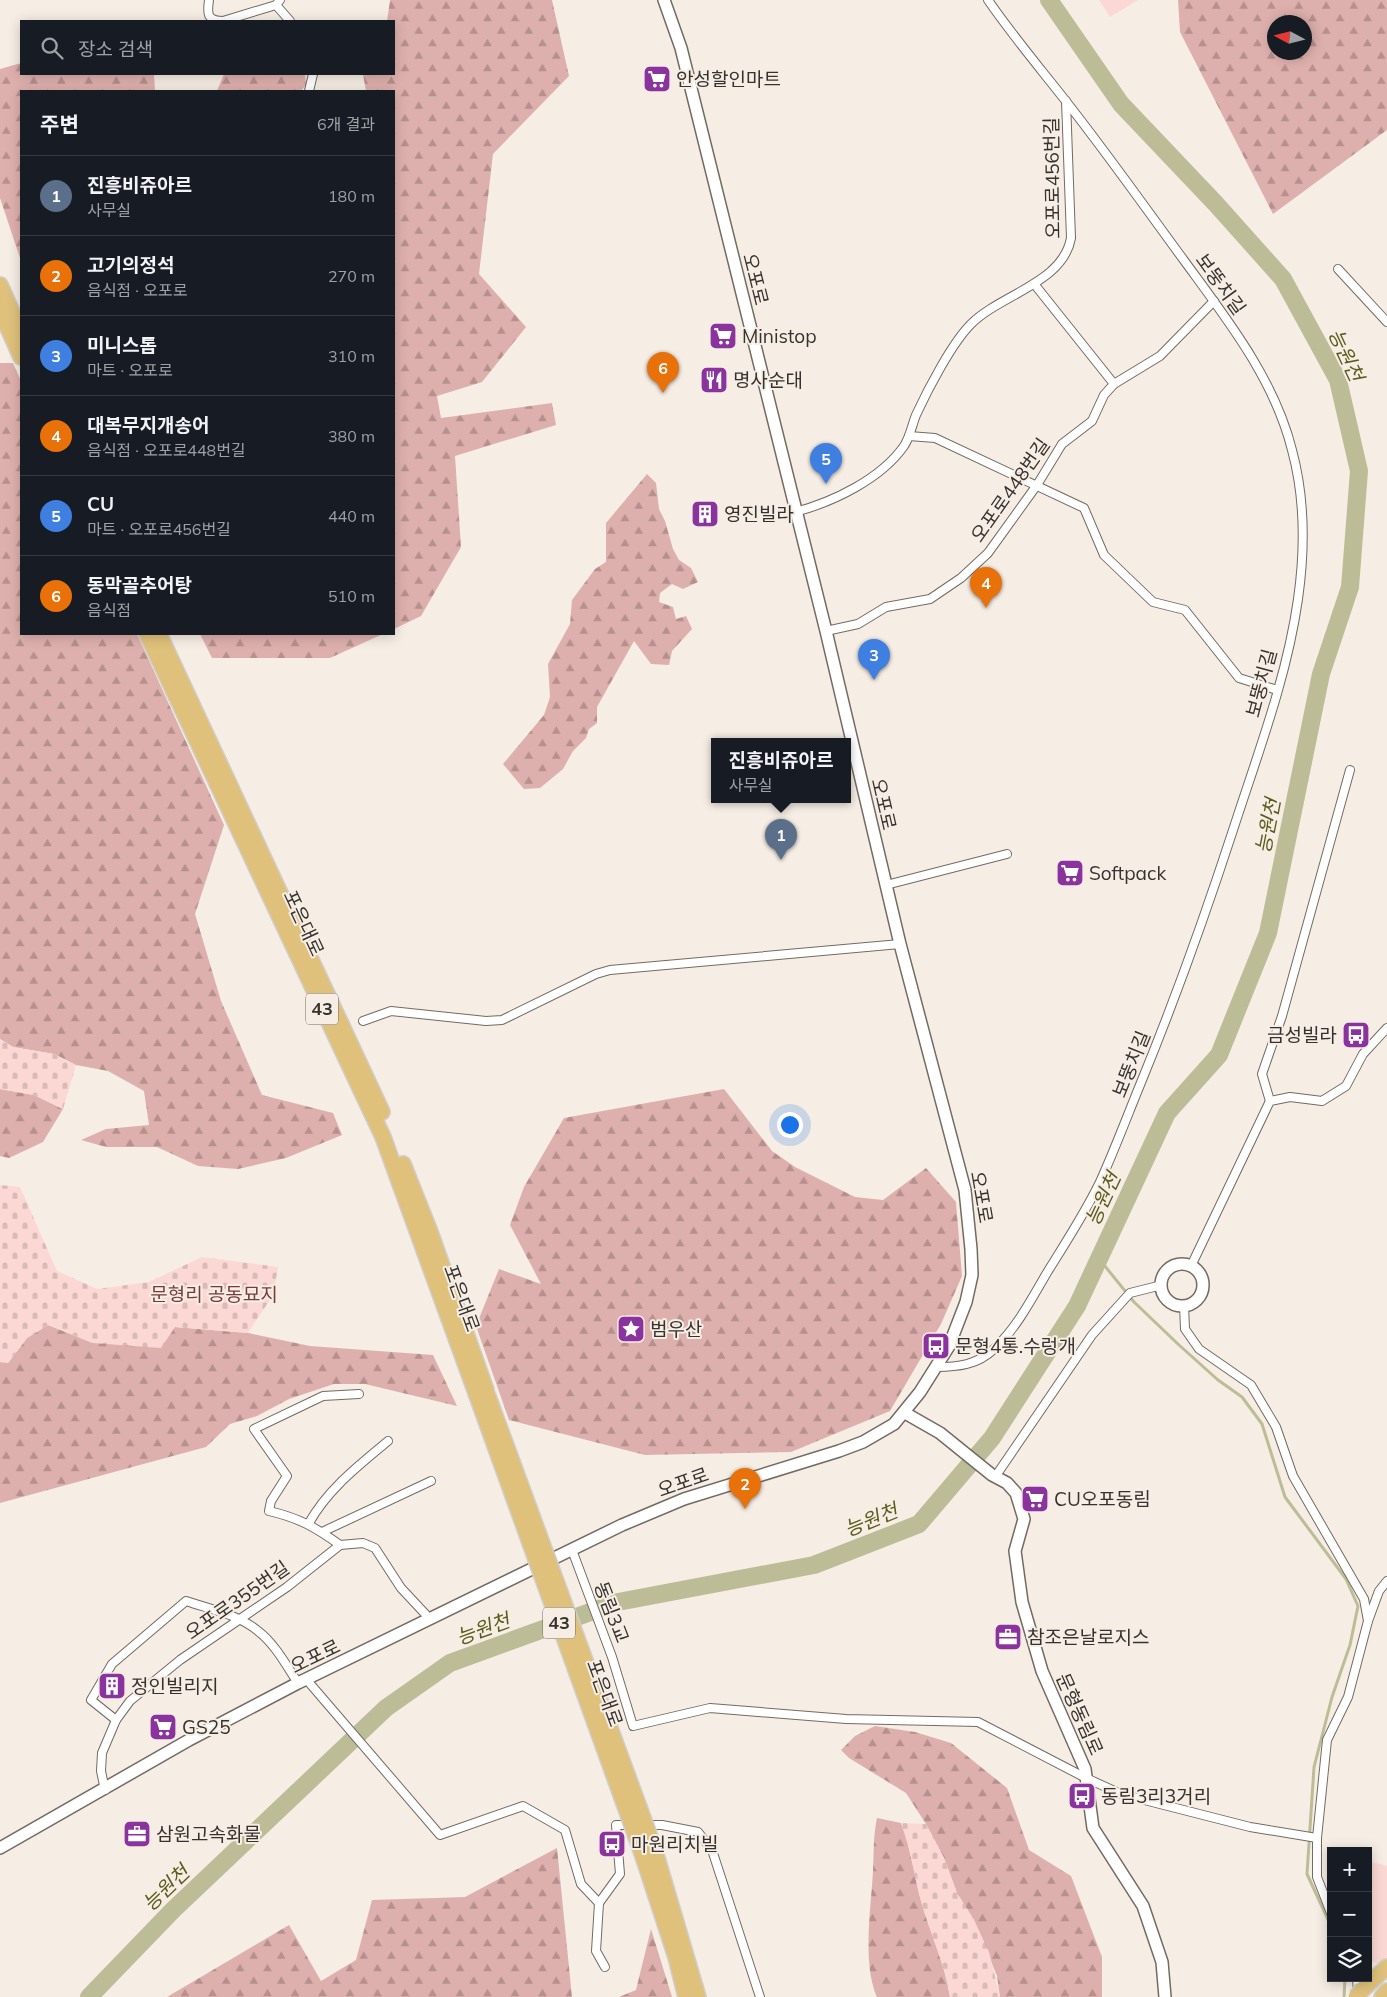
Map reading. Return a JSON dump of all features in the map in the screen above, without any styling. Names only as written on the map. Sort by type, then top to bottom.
[{"type":"highway","points":[[0,285],[20,330]]},
{"type":"highway","points":[[0,310],[20,355]]},
{"type":"highway","name":"포은대로","points":[[147,635],[383,1137],[481,1392]]},
{"type":"highway","name":"포은대로","points":[[160,635],[379,1106],[430,1232],[481,1392]]},
{"type":"highway","name":"43","points":[[481,1392],[648,1850],[699,1997]]},
{"type":"highway","name":"43","points":[[648,1850],[686,1997]]},
{"type":"highway","points":[[1358,1990],[1387,1967]]},
{"type":"highway","points":[[1382,1997],[1387,1991]]},
{"type":"street","points":[[208,0],[207,13],[212,20]]},
{"type":"street","name":"오포로","points":[[0,1848],[105,1790],[189,1740],[302,1681],[572,1550],[684,1499],[812,1461],[863,1442],[894,1424],[905,1413],[936,1367],[959,1324],[972,1275],[970,1218],[965,1190],[900,944],[826,631],[675,25],[664,0]]},
{"type":"street","name":"보뚱치길","points":[[936,1367],[960,1367],[976,1361],[992,1351],[1008,1334],[1071,1234],[1099,1183],[1173,1004],[1194,947],[1277,690],[1298,599],[1302,526],[1300,486],[1292,447],[1277,405],[1237,333],[1066,101],[1019,45],[988,0]]},
{"type":"street","points":[[226,20],[278,2],[289,20]]},
{"type":"street","points":[[309,90],[313,75]]},
{"type":"street","name":"오포로456번길","points":[[795,512],[822,505],[853,488],[896,456],[904,446],[931,386],[971,324],[1000,302],[1035,285],[1062,260],[1069,249],[1071,238],[1066,101]]},
{"type":"street","points":[[1338,269],[1387,322]]},
{"type":"street","points":[[1035,285],[1114,384]]},
{"type":"street","name":"오포로448번길","points":[[826,631],[858,624],[886,607],[930,599],[944,592],[988,553],[1037,485],[1062,444],[1092,420],[1104,395],[1114,384],[1160,356],[1214,301]]},
{"type":"street","points":[[909,436],[935,438],[1084,508],[1104,555],[1153,602],[1185,610],[1239,678],[1277,690]]},
{"type":"street","points":[[1191,1266],[1270,1101],[1262,1074],[1282,1016],[1350,770]]},
{"type":"street","points":[[886,885],[1007,854]]},
{"type":"street","points":[[363,1021],[391,1010],[486,1021],[502,1020],[596,974],[610,970],[900,944]]},
{"type":"street","points":[[1270,1101],[1290,1097],[1322,1101],[1346,1086],[1364,1054],[1387,1028]]},
{"type":"street","points":[[1178,1264],[1191,1266],[1200,1275],[1202,1288],[1196,1300],[1184,1305],[1171,1303],[1166,1298],[1162,1286],[1162,1278],[1171,1267],[1178,1264]]},
{"type":"street","points":[[993,1476],[1092,1335],[1130,1293],[1162,1286]]},
{"type":"street","points":[[1184,1305],[1185,1329],[1199,1349],[1251,1385],[1271,1419],[1293,1476],[1364,1600],[1368,1621]]},
{"type":"street","points":[[359,1394],[323,1396],[254,1429],[287,1476],[271,1501],[269,1512],[291,1516],[309,1523],[340,1545],[363,1543],[375,1548],[401,1588],[430,1619]]},
{"type":"street","name":"문형동림로","points":[[905,1413],[940,1433],[993,1476],[1007,1483],[1016,1493],[1024,1519],[1015,1551],[1022,1602],[1042,1671],[1086,1770],[1092,1828],[1143,1906],[1162,1962],[1166,1997]]},
{"type":"street","points":[[309,1523],[319,1506],[346,1476],[388,1441]]},
{"type":"street","points":[[322,1532],[431,1481]]},
{"type":"street","name":"오포로355번길","points":[[105,1790],[101,1771],[102,1753],[116,1720],[130,1701],[180,1660],[288,1587],[340,1545]]},
{"type":"street","name":"동림3교","points":[[572,1550],[612,1657],[633,1726],[710,1708],[846,1719],[978,1722],[1086,1778]]},
{"type":"street","points":[[1327,1902],[1317,1877],[1317,1838],[1327,1740],[1348,1697],[1368,1621],[1379,1591],[1387,1581]]},
{"type":"street","points":[[116,1720],[90,1700],[112,1664],[186,1601],[240,1619],[258,1630],[440,1835],[523,1806],[565,1830],[582,1884],[599,1903]]},
{"type":"street","points":[[1086,1778],[1121,1794],[1240,1825],[1317,1838]]},
{"type":"street","points":[[605,1968],[596,1951],[599,1903],[620,1874],[616,1825],[662,1826],[698,1832],[712,1850],[760,1997]]},
{"type":"green space","points":[[390,0],[552,0],[569,76],[493,154],[479,274],[526,327],[482,382],[437,396],[441,418],[552,403],[556,425],[455,456],[461,547],[421,616],[395,629],[395,90],[366,90],[363,75],[395,75],[395,20],[387,20]]},
{"type":"green space","points":[[1099,0],[1138,0],[1110,17]]},
{"type":"green space","points":[[1178,0],[1387,0],[1387,130],[1273,214],[1180,32]]},
{"type":"green space","points":[[20,63],[20,75],[154,75],[155,90],[20,90],[20,258],[0,198],[0,69]]},
{"type":"green space","points":[[224,75],[305,75],[306,85],[302,90],[217,90]]},
{"type":"green space","points":[[0,363],[13,363],[20,379],[20,635],[137,635],[224,825],[195,914],[221,1001],[262,1095],[333,1113],[342,1135],[286,1158],[238,1169],[198,1166],[157,1147],[106,1147],[81,1140],[106,1129],[149,1125],[144,1091],[108,1071],[76,1065],[54,1054],[13,1047],[0,1039]]},
{"type":"green space","points":[[647,474],[656,483],[659,509],[665,521],[673,549],[679,560],[691,568],[698,582],[683,589],[672,584],[660,593],[659,602],[673,607],[676,619],[686,616],[692,629],[672,651],[669,665],[651,664],[634,641],[597,707],[597,723],[589,729],[586,738],[573,751],[563,769],[540,788],[524,789],[503,764],[544,715],[550,697],[548,664],[570,624],[572,600],[595,569],[606,562],[606,523]]},
{"type":"green space","points":[[200,635],[381,635],[330,658],[212,658]]},
{"type":"green space","points":[[0,1039],[13,1047],[54,1054],[76,1065],[63,1109],[34,1095],[0,1089]]},
{"type":"green space","points":[[0,1089],[34,1095],[63,1109],[43,1142],[9,1158],[0,1156]]},
{"type":"green space","points":[[724,1089],[772,1151],[795,1167],[855,1197],[883,1200],[926,1168],[956,1202],[962,1276],[941,1324],[890,1411],[791,1452],[645,1455],[509,1420],[476,1326],[499,1269],[541,1284],[510,1225],[524,1187],[564,1118]]},
{"type":"green space","name":"문형리 공동묘지","points":[[0,1185],[20,1187],[57,1271],[97,1289],[149,1282],[202,1257],[278,1267],[273,1295],[248,1333],[175,1327],[161,1348],[93,1343],[48,1325],[27,1338],[8,1363],[0,1362]]},
{"type":"green space","points":[[48,1325],[93,1343],[175,1327],[248,1333],[310,1346],[433,1355],[457,1406],[365,1384],[334,1384],[289,1399],[257,1416],[230,1424],[206,1447],[0,1503],[0,1362],[8,1363],[27,1338]]},
{"type":"green space","points":[[875,1726],[915,1732],[951,1743],[1007,1788],[1029,1850],[1071,1876],[1102,1957],[1102,1997],[1000,1997],[997,1976],[974,1920],[957,1893],[944,1858],[926,1824],[906,1793],[849,1758],[841,1750],[855,1736]]},
{"type":"green space","points":[[877,1818],[901,1823],[910,1852],[921,1901],[941,1961],[950,1997],[877,1997],[872,1983],[870,1968],[869,1918]]},
{"type":"green space","points":[[901,1823],[926,1824],[944,1858],[957,1893],[974,1920],[989,1952],[1000,1997],[950,1997],[941,1961],[921,1901],[910,1852]]},
{"type":"green space","points":[[557,1848],[572,1997],[167,1997],[289,1925],[321,1981],[356,1960],[372,1900],[465,1897]]},
{"type":"green space","points":[[1372,1862],[1387,1866],[1387,1965],[1372,1962]]},
{"type":"green space","points":[[651,1929],[672,1997],[619,1997],[636,1990]]},
{"type":"waterway","name":"능원천","points":[[89,1997],[173,1910],[386,1708],[450,1663],[618,1602],[814,1565],[919,1524],[992,1438],[1077,1306],[1167,1113],[1219,1055],[1268,933],[1321,674],[1350,587],[1359,471],[1338,380],[1283,279],[1216,204],[1121,104],[1049,0]]},
{"type":"waterway","points":[[1100,1260],[1134,1302],[1218,1380],[1242,1397],[1262,1424],[1285,1497],[1346,1579],[1358,1606],[1350,1645],[1332,1697],[1314,1767],[1307,1874],[1327,1917]]},
{"type":"waterway","points":[[1344,1997],[1345,1982]]},
{"type":"place","name":"안성할인마트","points":[[657,79]]},
{"type":"place","name":"Ministop","points":[[723,336]]},
{"type":"place","name":"명사순대","points":[[714,380]]},
{"type":"place","name":"동막골추어탕","points":[[663,393]]},
{"type":"place","name":"CU","points":[[826,484]]},
{"type":"place","name":"영진빌라","points":[[705,514]]},
{"type":"place","name":"대복무지개송어","points":[[986,608]]},
{"type":"place","name":"미니스톱","points":[[874,680]]},
{"type":"place","name":"진흥비쥬아르","points":[[781,860]]},
{"type":"place","name":"Softpack","points":[[1070,873]]},
{"type":"place","name":"금성빌라","points":[[1356,1035]]},
{"type":"place","name":"범우산","points":[[631,1329]]},
{"type":"place","name":"문형4통.수렁개","points":[[936,1346]]},
{"type":"place","name":"CU오포동림","points":[[1035,1499]]},
{"type":"place","name":"고기의정석","points":[[745,1509]]},
{"type":"place","name":"참조은날로지스","points":[[1008,1637]]},
{"type":"place","name":"정인빌리지","points":[[112,1686]]},
{"type":"place","name":"GS25","points":[[163,1727]]},
{"type":"place","name":"동림3리3거리","points":[[1082,1796]]},
{"type":"place","name":"삼원고속화물","points":[[137,1834]]},
{"type":"place","name":"마원리치빌","points":[[612,1844]]}]
